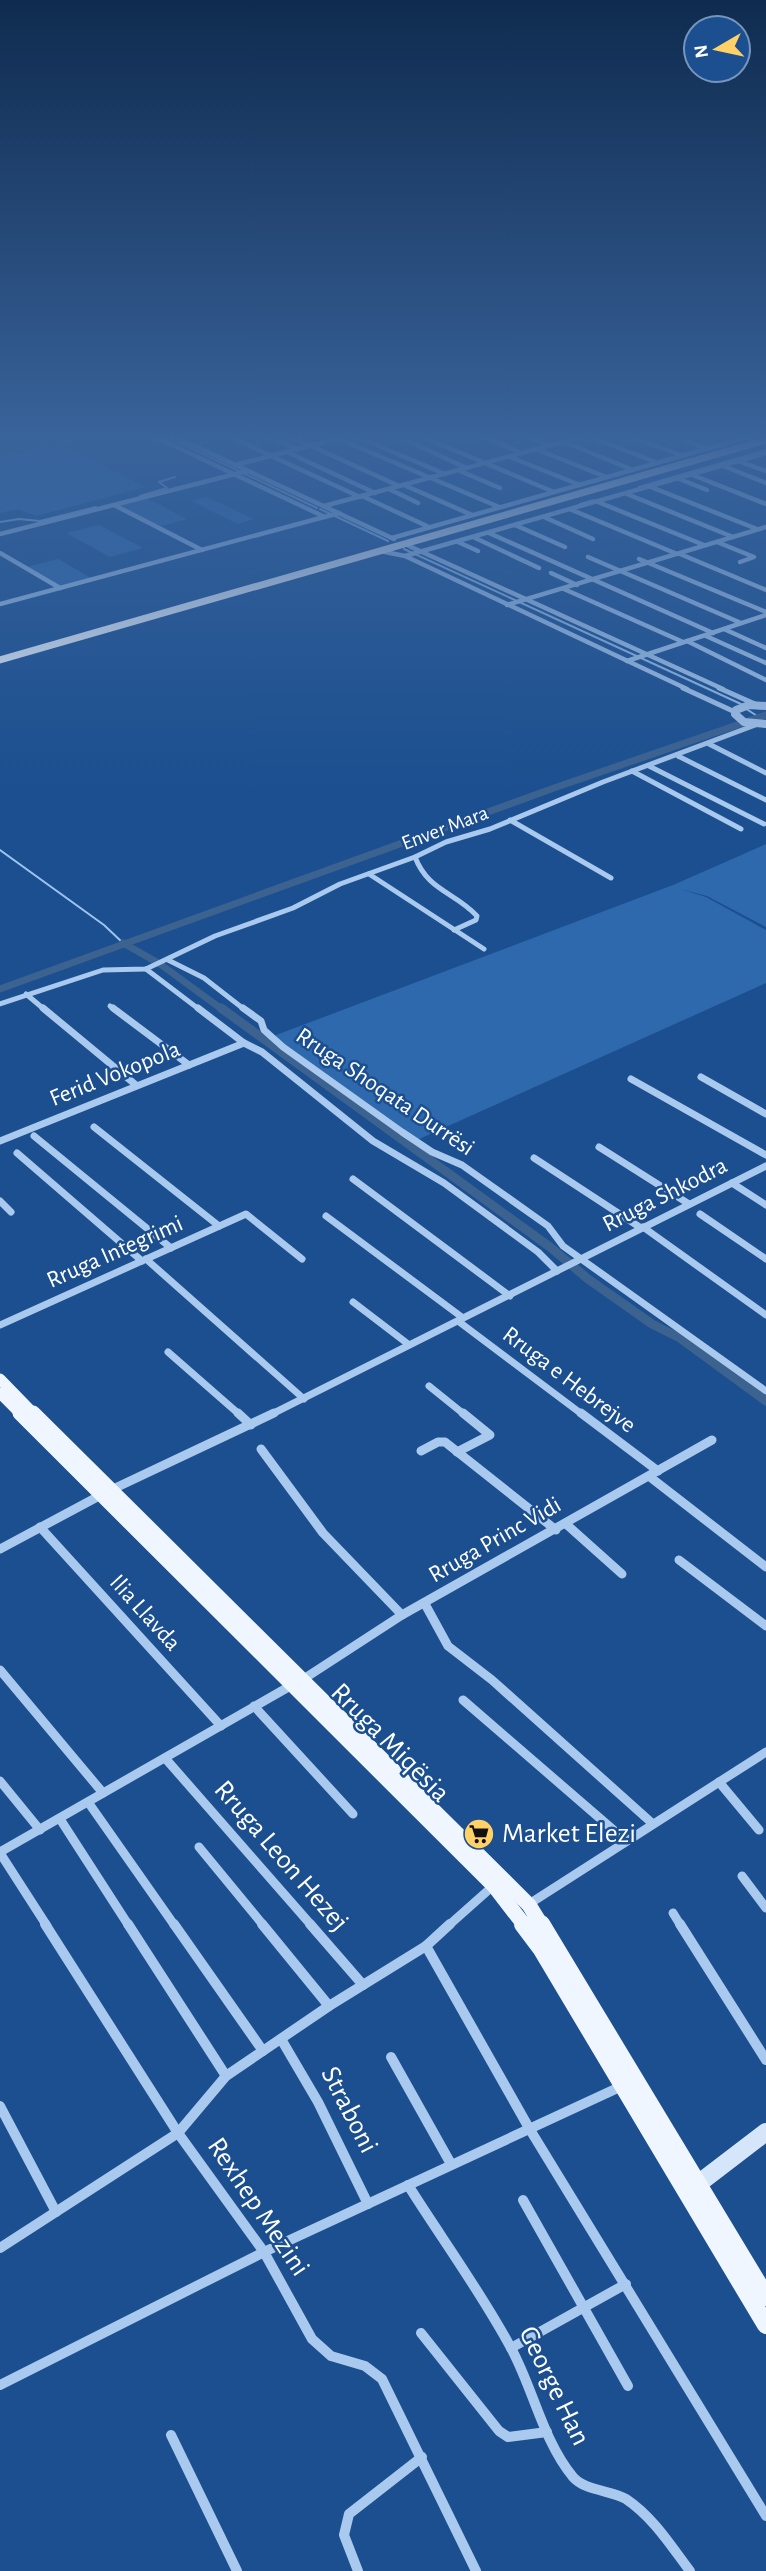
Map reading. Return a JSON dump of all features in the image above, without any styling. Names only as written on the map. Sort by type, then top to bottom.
[{"type":"main road","points":[[0,658],[364,554]]},
{"type":"main road","points":[[0,658],[368,554]]},
{"type":"main road","name":"Rruga Miqësia","points":[[0,1379],[105,1493]]},
{"type":"main road","name":"Rruga Miqësia","points":[[0,1393],[529,1905],[766,2325]]},
{"type":"main road","name":"Rruga Miqësia","points":[[297,1682],[494,1886],[541,1948],[623,2086],[766,2297]]},
{"type":"main road","points":[[691,2189],[766,2132]]},
{"type":"street","points":[[0,554],[60,588]]},
{"type":"street","points":[[0,604],[187,554]]},
{"type":"street","points":[[401,554],[408,555],[507,605],[735,712],[741,720],[763,725]]},
{"type":"street","points":[[408,555],[412,554]]},
{"type":"street","points":[[424,554],[640,657],[762,705]]},
{"type":"street","points":[[509,554],[539,568]]},
{"type":"street","points":[[534,554],[713,633]]},
{"type":"street","points":[[507,605],[678,554],[766,590]]},
{"type":"street","points":[[740,562],[754,556],[749,554]]},
{"type":"street","points":[[588,557],[741,623]]},
{"type":"street","points":[[639,559],[765,616]]},
{"type":"street","points":[[551,573],[577,585]]},
{"type":"street","points":[[564,589],[766,680]]},
{"type":"street","points":[[627,661],[765,616]]},
{"type":"street","points":[[724,629],[766,648]]},
{"type":"street","points":[[706,636],[766,663]]},
{"type":"street","points":[[735,712],[741,707],[762,705]]},
{"type":"street","name":"Enver Mara","points":[[147,968],[204,940],[293,908],[310,898],[467,834],[632,771],[763,725]]},
{"type":"street","points":[[709,744],[766,773]]},
{"type":"street","points":[[678,756],[766,800]]},
{"type":"street","points":[[649,765],[764,824]]},
{"type":"street","points":[[632,771],[741,829]]},
{"type":"street","points":[[509,820],[611,878]]},
{"type":"street","points":[[415,857],[421,873],[432,885],[477,916],[476,920],[454,930]]},
{"type":"street","points":[[369,874],[484,949]]},
{"type":"street","name":"Rruga Shoqata Durrësi","points":[[163,961],[204,978],[261,1021],[264,1030],[283,1047],[432,1152],[463,1165],[548,1226],[558,1242],[578,1261],[766,1391]]},
{"type":"street","points":[[0,1004],[103,970],[147,968],[244,1043],[262,1052],[389,1152],[444,1183],[559,1270]]},
{"type":"street","points":[[26,994],[136,1086]]},
{"type":"street","points":[[110,1006],[189,1065]]},
{"type":"street","name":"Ferid Vokopola","points":[[0,1140],[244,1043]]},
{"type":"street","points":[[701,1077],[766,1114]]},
{"type":"street","points":[[631,1079],[766,1156]]},
{"type":"street","points":[[94,1127],[219,1226]]},
{"type":"street","points":[[34,1136],[170,1248]]},
{"type":"street","points":[[599,1147],[689,1204]]},
{"type":"street","points":[[17,1153],[304,1399]]},
{"type":"street","points":[[534,1158],[642,1228],[766,1315]]},
{"type":"street","name":"Rruga Shkodra","points":[[0,1549],[105,1493],[304,1399],[408,1344],[510,1296],[766,1166]]},
{"type":"street","points":[[353,1179],[510,1296]]},
{"type":"street","points":[[732,1183],[766,1205]]},
{"type":"street","points":[[0,1201],[11,1212]]},
{"type":"street","name":"Rruga Integrimi","points":[[0,1325],[246,1214],[302,1259]]},
{"type":"street","points":[[700,1214],[766,1259]]},
{"type":"street","name":"Rruga e Hebrejve","points":[[326,1216],[658,1471]]},
{"type":"street","points":[[353,1302],[408,1344]]},
{"type":"street","points":[[168,1352],[251,1425]]},
{"type":"street","points":[[429,1386],[490,1435],[457,1452]]},
{"type":"street","name":"Rruga Princ Vidi","points":[[0,1853],[297,1682],[402,1615],[712,1440]]},
{"type":"street","points":[[421,1451],[438,1442],[445,1443],[556,1530]]},
{"type":"street","points":[[261,1449],[310,1517],[348,1563],[402,1615]]},
{"type":"street","points":[[650,1477],[766,1567]]},
{"type":"street","points":[[565,1524],[622,1574]]},
{"type":"street","name":"Ilia Llavda","points":[[40,1527],[221,1726]]},
{"type":"street","points":[[679,1560],[766,1626]]},
{"type":"street","points":[[425,1604],[448,1646],[492,1680],[653,1824]]},
{"type":"street","points":[[0,1670],[103,1793]]},
{"type":"street","points":[[463,1700],[625,1840]]},
{"type":"street","points":[[254,1706],[353,1814]]},
{"type":"street","points":[[529,1905],[625,1840],[766,1752]]},
{"type":"street","name":"Rruga Leon Hezej","points":[[165,1758],[363,1985]]},
{"type":"street","points":[[0,1781],[40,1830]]},
{"type":"street","points":[[719,1782],[759,1830]]},
{"type":"street","points":[[89,1802],[263,2052]]},
{"type":"street","points":[[60,1819],[226,2076]]},
{"type":"street","points":[[199,1847],[329,2006]]},
{"type":"street","name":"Rexhep Mezini","points":[[0,1853],[178,2133],[264,2252],[318,2346],[331,2356],[365,2366],[382,2379],[476,2571]]},
{"type":"street","points":[[742,1876],[766,1908]]},
{"type":"street","points":[[0,2248],[178,2133],[226,2076],[329,2006],[426,1946],[494,1886]]},
{"type":"street","points":[[673,1913],[766,2060]]},
{"type":"street","points":[[426,1946],[529,2127],[766,2516]]},
{"type":"street","name":"Straboni","points":[[281,2039],[301,2069],[369,2204]]},
{"type":"street","points":[[391,2057],[451,2164]]},
{"type":"street","points":[[0,2385],[264,2252],[529,2127],[623,2086]]},
{"type":"street","points":[[0,2106],[56,2212]]},
{"type":"street","name":"George Han","points":[[408,2185],[511,2348],[547,2432],[574,2479],[584,2485],[614,2492],[629,2501],[649,2518],[690,2571]]},
{"type":"street","points":[[523,2200],[628,2386]]},
{"type":"street","points":[[511,2348],[626,2284]]},
{"type":"street","points":[[421,2333],[499,2431],[508,2437],[547,2432]]},
{"type":"street","points":[[171,2435],[237,2571]]},
{"type":"street","points":[[358,2571],[342,2531],[343,2521],[422,2457]]},
{"type":"shaded area","points":[[58,559],[93,579],[60,587],[26,567]]},
{"type":"shaded area","points":[[766,844],[766,927],[707,896],[680,889],[706,897],[766,930],[766,983],[417,1140],[271,1037],[673,885]]},
{"type":"waterway","points":[[415,554],[741,704]]},
{"type":"waterway","points":[[745,708],[757,716],[757,719]]},
{"type":"waterway","points":[[748,721],[766,715]]},
{"type":"waterway","points":[[124,944],[554,788],[743,723]]},
{"type":"waterway","points":[[0,850],[104,925],[123,943]]},
{"type":"waterway","points":[[0,989],[124,944]]},
{"type":"waterway","points":[[124,944],[160,964],[223,1010]]},
{"type":"waterway","points":[[221,1008],[550,1247],[588,1279],[652,1324],[680,1338],[766,1401]]},
{"type":"place","name":"Market Elezi","points":[[479,1834]]}]
